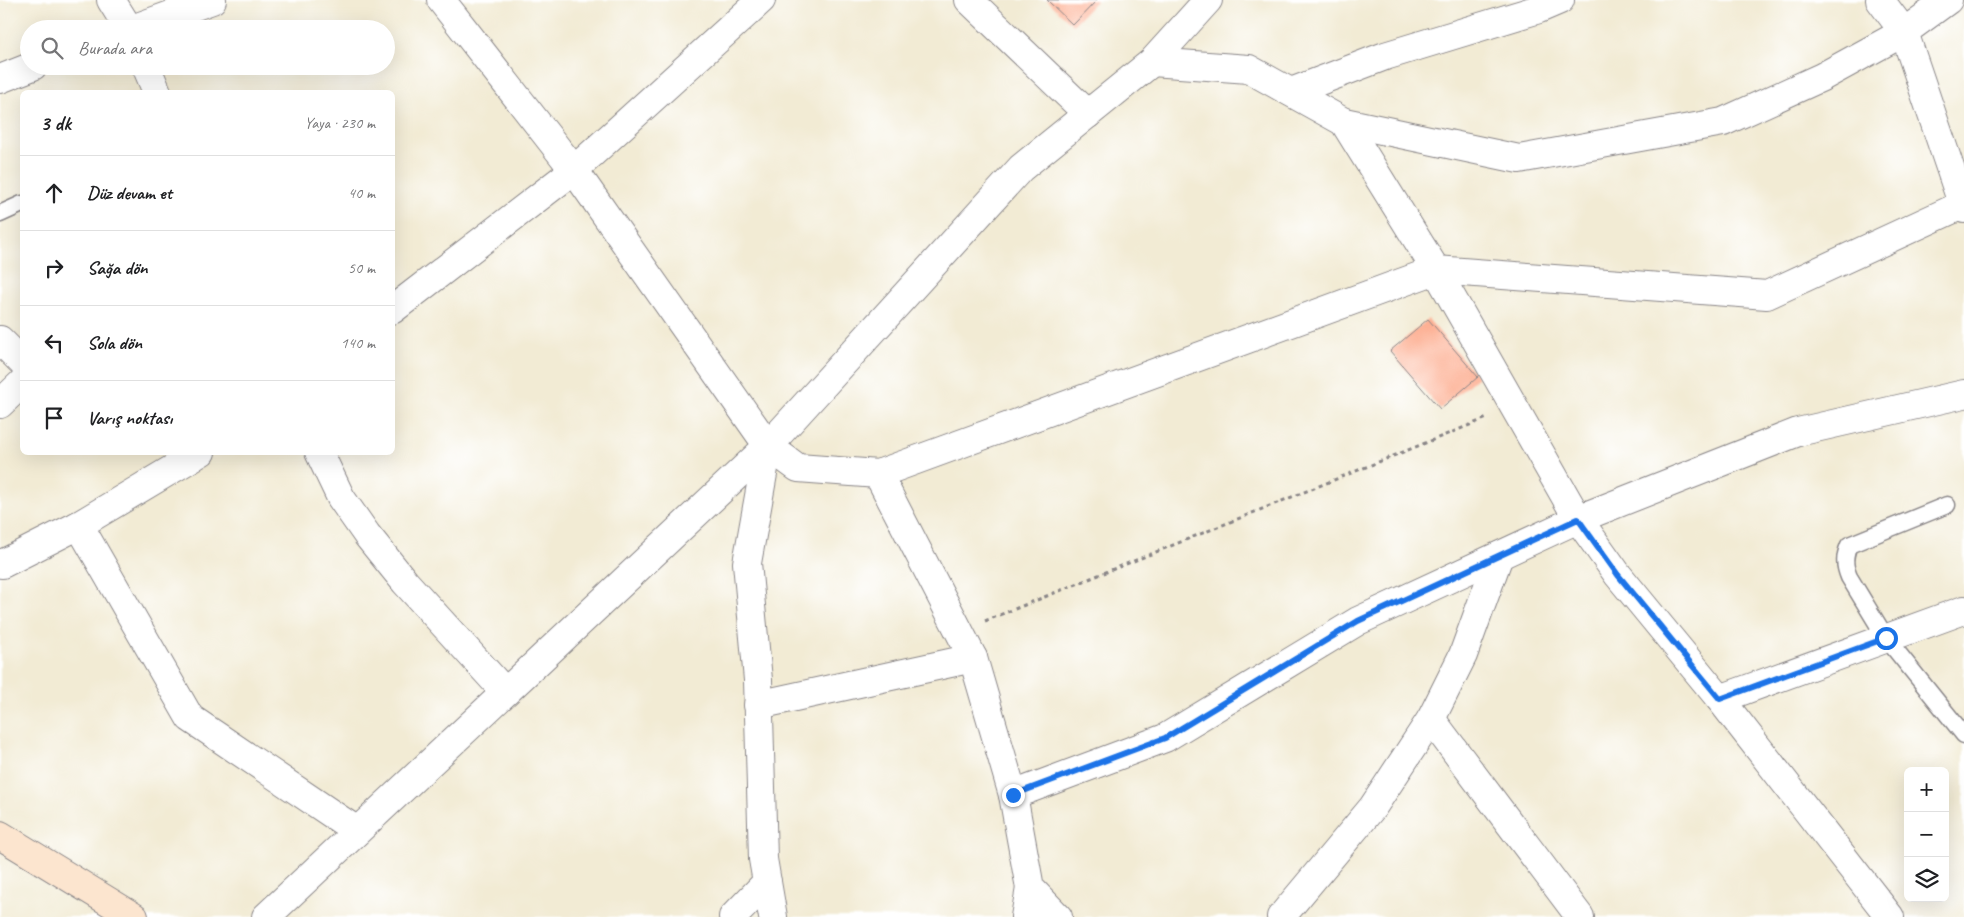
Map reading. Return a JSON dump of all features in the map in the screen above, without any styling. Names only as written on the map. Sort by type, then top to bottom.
[{"type":"street","points":[[111,0],[125,20]]},
{"type":"street","points":[[156,20],[212,0]]},
{"type":"street","points":[[441,0],[574,170],[768,446],[798,468],[878,474],[1436,270],[1767,295],[1963,206],[1904,32],[1880,0]]},
{"type":"street","points":[[395,308],[574,170],[761,0]]},
{"type":"street","points":[[969,0],[1088,114]]},
{"type":"street","points":[[266,917],[768,446],[1022,168],[1152,62],[1208,0]]},
{"type":"street","points":[[1291,92],[1385,56],[1539,9],[1560,0]]},
{"type":"street","points":[[1152,62],[1249,69],[1344,122],[1519,159],[1724,122],[1822,77],[1904,32],[1948,0]]},
{"type":"street","points":[[0,79],[20,71]]},
{"type":"street","points":[[150,75],[156,90]]},
{"type":"street","points":[[1344,122],[1436,270],[1578,519],[1618,575],[1720,699],[1890,917]]},
{"type":"street","points":[[0,340],[20,360]]},
{"type":"street","points":[[0,404],[20,385]]},
{"type":"street","points":[[1013,795],[1165,738],[1358,621],[1578,519],[1798,432],[1964,394]]},
{"type":"street","points":[[768,446],[747,562],[758,705],[763,859],[773,917]]},
{"type":"street","points":[[0,563],[2,564],[79,525],[196,455]]},
{"type":"street","points":[[320,455],[341,498],[367,535],[405,582],[505,692]]},
{"type":"street","points":[[878,474],[973,658],[1013,795],[1030,888],[1025,917]]},
{"type":"street","points":[[79,525],[190,718],[357,831]]},
{"type":"street","points":[[1281,917],[1373,807],[1432,719],[1463,655],[1499,556]]},
{"type":"street","points":[[1720,699],[1964,610]]},
{"type":"street","points":[[758,705],[973,658]]},
{"type":"street","points":[[1432,719],[1580,917]]},
{"type":"street","points":[[0,835],[134,917]]},
{"type":"street","points":[[733,917],[767,882]]},
{"type":"street","points":[[1030,888],[1058,917]]},
{"type":"lane","points":[[0,214],[20,205]]},
{"type":"lane","points":[[1947,505],[1849,545],[1846,552],[1845,568],[1886,638],[1964,735]]},
{"type":"path","points":[[959,631],[1514,407]]},
{"type":"building","points":[[1047,0],[1097,0],[1073,25]]},
{"type":"building","points":[[1428,319],[1478,377],[1440,409],[1390,351]]},
{"type":"route","points":[[1013,795],[1165,738],[1358,621],[1578,519],[1618,575],[1720,699],[1886,638]]}]
